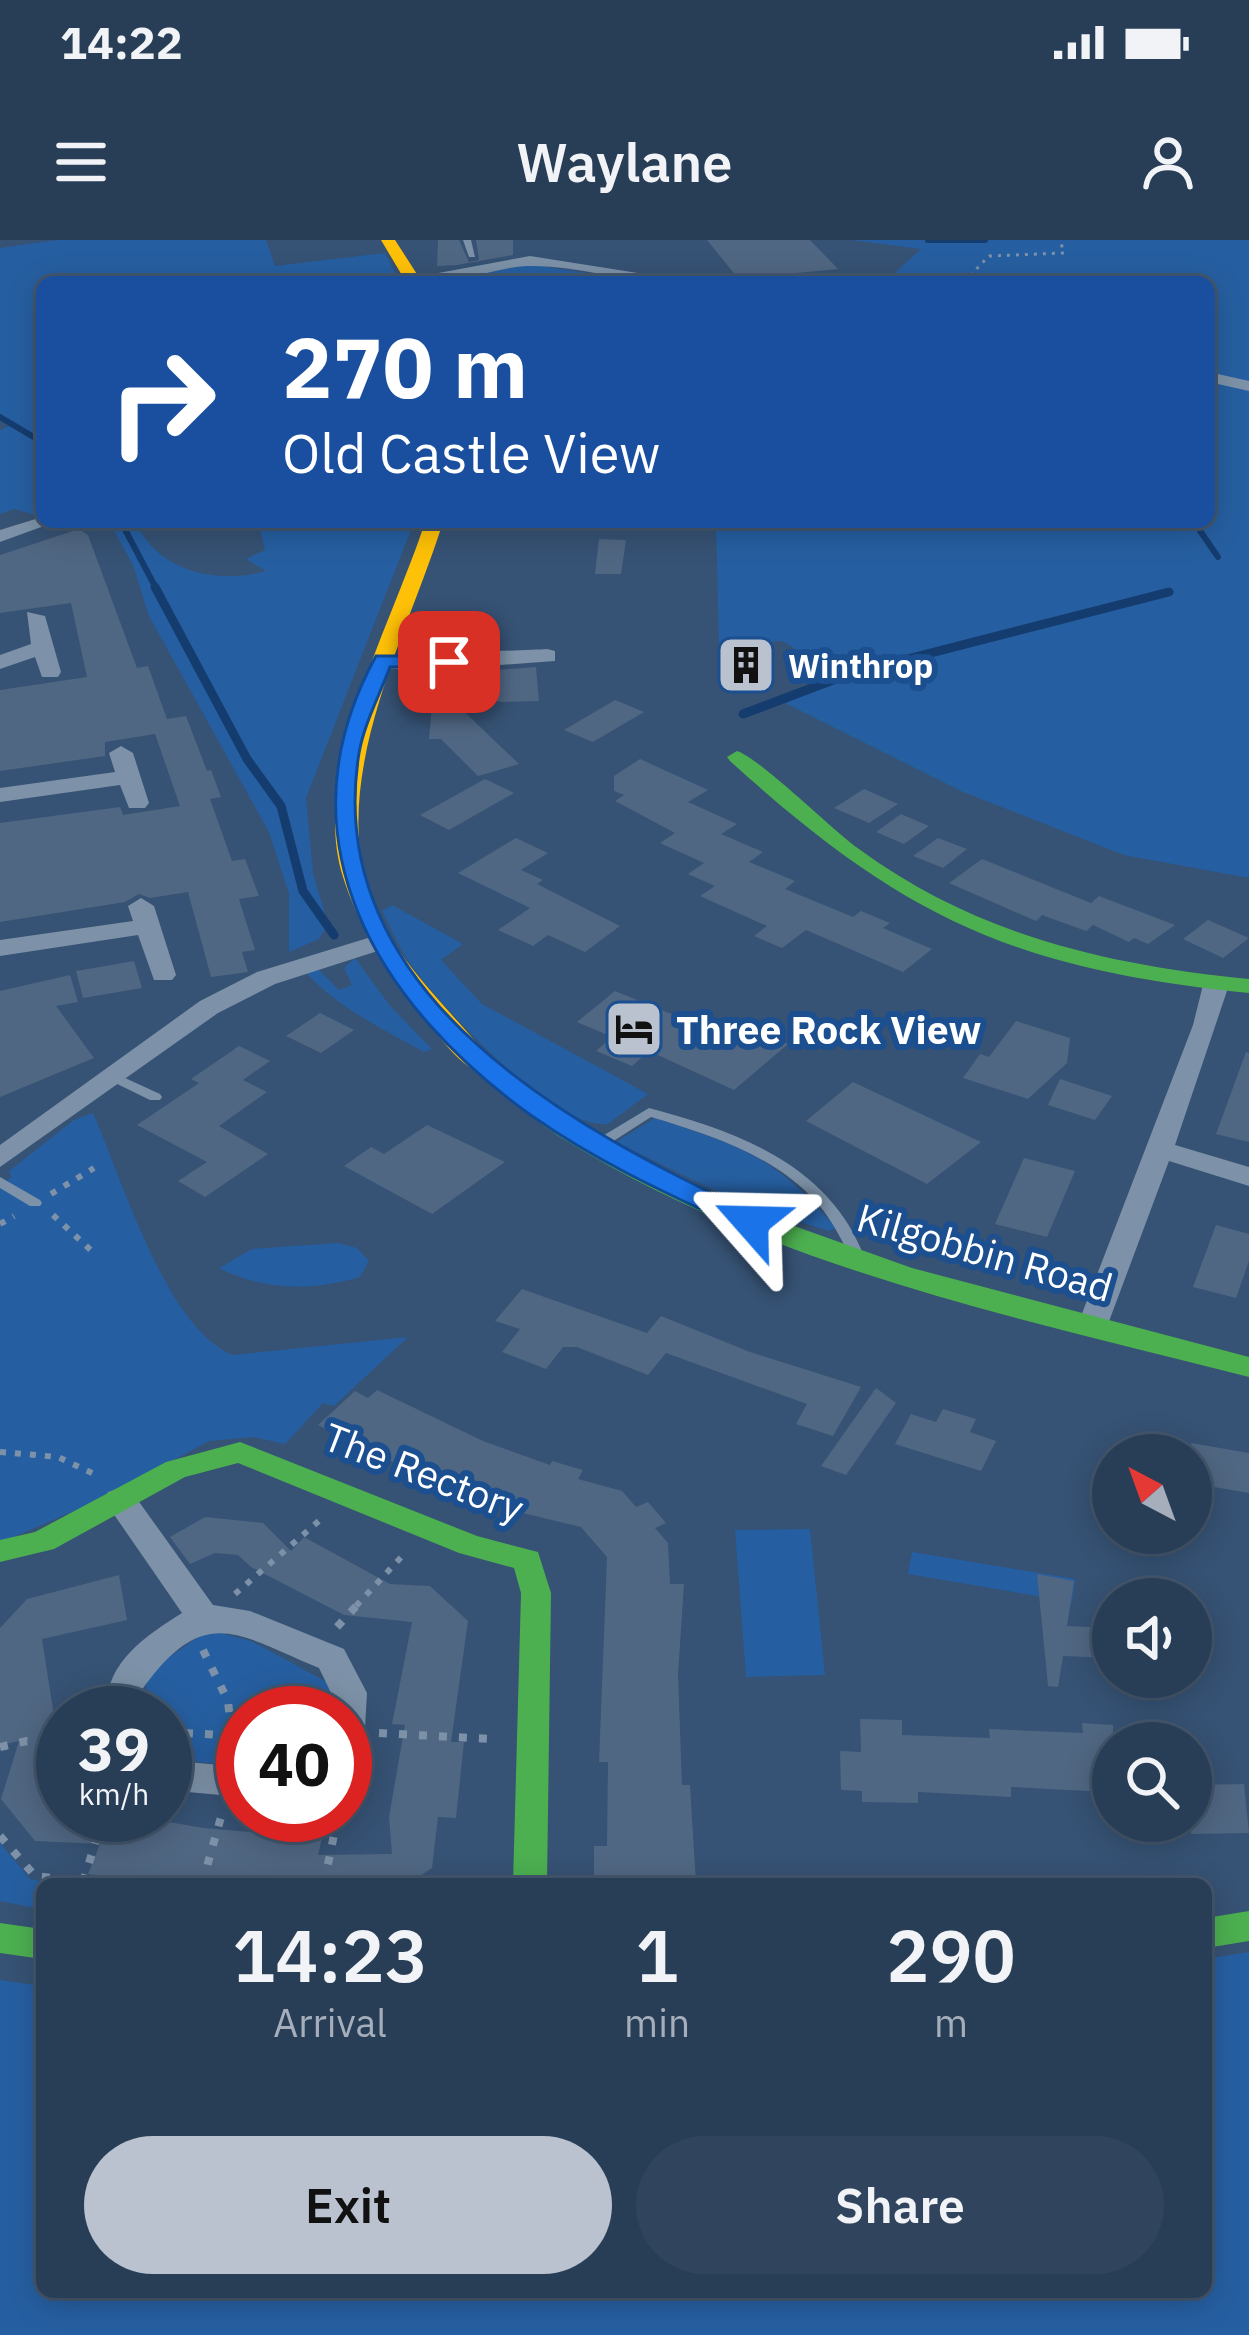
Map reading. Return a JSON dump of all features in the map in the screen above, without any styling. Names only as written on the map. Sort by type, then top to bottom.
[{"type":"street","points":[[388,240],[411,276]]},
{"type":"street","points":[[438,276],[530,261],[625,276]]},
{"type":"street","points":[[1215,378],[1249,386]]},
{"type":"street","points":[[0,536],[36,525]]},
{"type":"street","name":"Kilgobbin Road","points":[[432,528],[349,751],[344,815],[356,885],[381,942],[422,1001],[486,1068],[596,1145],[751,1222],[859,1258],[1249,1367]]},
{"type":"street","points":[[34,616],[50,672]]},
{"type":"street","points":[[0,662],[43,647]]},
{"type":"street","points":[[383,661],[422,664],[547,656]]},
{"type":"street","points":[[415,700],[422,664]]},
{"type":"street","points":[[737,757],[798,820],[899,890],[976,935],[1063,962],[1249,986]]},
{"type":"street","points":[[0,795],[124,765],[137,803]]},
{"type":"street","points":[[0,949],[145,916],[163,975]]},
{"type":"street","points":[[0,1158],[209,1007],[247,988],[381,942]]},
{"type":"street","points":[[1094,1324],[1216,985]]},
{"type":"street","points":[[1159,1148],[1249,1177]]},
{"type":"street","name":"The Rectory","points":[[0,1551],[43,1541],[176,1469],[240,1452],[470,1545],[510,1552],[532,1568],[530,1878]]},
{"type":"street","points":[[120,1500],[200,1621]]},
{"type":"street","points":[[125,1686],[152,1649],[200,1621],[238,1620],[332,1659],[346,1686]]},
{"type":"street","points":[[1212,1932],[1249,1926]]},
{"type":"street","points":[[0,1938],[36,1943]]},
{"type":"lane","points":[[467,240],[472,255]]},
{"type":"lane","points":[[112,1076],[155,1097]]},
{"type":"lane","points":[[596,1145],[649,1112],[764,1153],[825,1199],[847,1229],[859,1258]]},
{"type":"lane","points":[[0,1183],[35,1203]]},
{"type":"path","points":[[970,276],[989,256],[1064,254],[1060,240]]},
{"type":"path","points":[[35,1203],[96,1256]]},
{"type":"path","points":[[0,1452],[58,1457],[82,1466],[120,1500]]},
{"type":"path","points":[[223,1686],[200,1621],[347,1493]]},
{"type":"path","points":[[315,1652],[429,1528]]},
{"type":"path","points":[[372,1745],[532,1741]]},
{"type":"path","points":[[0,1748],[36,1742]]},
{"type":"path","points":[[0,1836],[35,1876],[51,1878]]},
{"type":"path","points":[[84,1878],[96,1842]]},
{"type":"path","points":[[204,1878],[216,1842]]},
{"type":"path","points":[[325,1878],[333,1842]]},
{"type":"shaded area","points":[[57,240],[266,240],[275,266],[385,253],[396,274],[36,276],[36,515],[14,509],[0,514],[0,430],[9,426],[0,420],[0,248]]},
{"type":"shaded area","points":[[851,240],[1249,240],[1249,878],[1124,855],[963,792],[779,700],[840,675],[782,641],[719,645],[716,528],[1215,528],[1215,276],[892,276],[921,249]]},
{"type":"shaded area","points":[[514,262],[608,276],[454,276]]},
{"type":"shaded area","points":[[112,528],[140,528],[173,563],[208,575],[228,576],[266,571],[246,559],[265,550],[263,528],[412,528],[306,798],[313,873],[328,924],[319,939],[289,952],[289,894],[269,832],[149,616],[133,565]]},
{"type":"shaded area","points":[[392,905],[463,944],[441,960],[482,1004],[648,1094],[608,1124],[586,1121],[532,1089],[475,1038],[414,969],[382,911]]},
{"type":"shaded area","points":[[355,958],[391,1007],[432,1049],[424,1052],[359,1015],[302,968],[315,966],[339,990],[352,985],[344,968]]},
{"type":"shaded area","points":[[93,1113],[149,1249],[187,1315],[209,1340],[233,1355],[408,1337],[334,1406],[323,1403],[285,1444],[253,1437],[209,1441],[104,1498],[0,1543],[0,1186],[11,1177],[9,1171],[74,1120]]},
{"type":"shaded area","points":[[655,1118],[756,1157],[794,1184],[836,1228],[829,1231],[738,1202],[616,1142]]},
{"type":"shaded area","points":[[338,1243],[357,1248],[369,1261],[360,1277],[324,1285],[271,1285],[219,1268],[252,1249]]},
{"type":"shaded area","points":[[810,1529],[825,1675],[746,1677],[735,1530]]},
{"type":"shaded area","points":[[912,1552],[1075,1579],[1072,1602],[908,1574]]},
{"type":"shaded area","points":[[209,1630],[251,1641],[328,1686],[216,1686],[216,1764],[192,1761],[192,1686],[146,1686],[144,1674]]},
{"type":"shaded area","points":[[0,1843],[36,1880],[36,1905],[0,1901]]},
{"type":"shaded area","points":[[1249,1952],[1249,2335],[0,2335],[0,1980],[36,1985],[36,2298],[1212,2298],[1212,1958]]},
{"type":"building","points":[[438,240],[459,240],[469,262],[479,260],[476,240],[513,240],[513,255],[457,265],[437,266]]},
{"type":"building","points":[[707,240],[810,240],[838,269],[777,276],[736,276]]},
{"type":"building","points":[[79,529],[88,535],[137,668],[148,666],[167,719],[186,716],[207,771],[211,770],[221,797],[210,799],[232,861],[245,859],[259,896],[239,899],[255,950],[242,952],[248,972],[211,977],[188,892],[150,898],[139,894],[125,902],[0,922],[0,823],[120,807],[123,815],[180,806],[155,734],[105,742],[105,756],[0,771],[0,690],[87,677],[71,603],[0,613],[0,555]]},
{"type":"building","points":[[599,539],[626,540],[621,574],[595,574]]},
{"type":"building","points":[[536,667],[539,701],[500,702],[437,675]]},
{"type":"building","points":[[434,682],[519,764],[478,776],[441,739],[429,739]]},
{"type":"building","points":[[615,700],[644,712],[593,742],[564,730]]},
{"type":"building","points":[[640,759],[708,790],[688,802],[737,824],[721,834],[763,852],[749,862],[795,881],[785,889],[853,917],[861,911],[890,923],[883,928],[932,949],[903,972],[806,930],[782,948],[754,936],[767,926],[700,896],[715,886],[688,874],[704,863],[660,843],[675,833],[615,801],[624,795],[614,791],[614,776]]},
{"type":"building","points":[[485,779],[514,793],[449,830],[420,815]]},
{"type":"building","points":[[864,789],[898,804],[869,823],[834,808]]},
{"type":"building","points":[[901,814],[929,826],[904,844],[876,832]]},
{"type":"building","points":[[516,838],[548,853],[521,870],[543,880],[537,884],[620,926],[585,952],[548,935],[533,946],[498,930],[530,908],[458,873]]},
{"type":"building","points":[[938,838],[967,849],[943,868],[913,856]]},
{"type":"building","points":[[982,859],[1091,903],[1099,896],[1175,925],[1148,944],[1134,938],[1129,942],[1093,925],[1086,931],[1042,915],[1036,921],[949,883]]},
{"type":"building","points":[[1208,920],[1249,938],[1223,958],[1183,939]]},
{"type":"building","points":[[134,961],[142,988],[83,998],[76,971]]},
{"type":"building","points":[[70,975],[78,1002],[56,1006],[94,1058],[0,1097],[0,991]]},
{"type":"building","points":[[615,991],[713,1031],[730,1018],[788,1044],[734,1090],[649,1051],[632,1066],[596,1051],[612,1037],[577,1022]]},
{"type":"building","points":[[320,1013],[354,1030],[321,1053],[286,1036]]},
{"type":"building","points":[[1016,1021],[1070,1038],[1067,1063],[1028,1099],[963,1078],[980,1054],[989,1057]]},
{"type":"building","points":[[239,1046],[270,1061],[243,1080],[267,1092],[219,1126],[268,1154],[205,1197],[178,1181],[207,1162],[137,1125],[199,1083],[191,1079]]},
{"type":"building","points":[[1249,1053],[1249,1142],[1216,1134]]},
{"type":"building","points":[[1060,1079],[1112,1096],[1095,1120],[1048,1105]]},
{"type":"building","points":[[853,1082],[981,1142],[927,1184],[806,1121]]},
{"type":"building","points":[[427,1125],[505,1162],[432,1214],[344,1166],[371,1147],[384,1154]]},
{"type":"building","points":[[1024,1158],[1075,1171],[1047,1237],[995,1224]]},
{"type":"building","points":[[1216,1225],[1249,1234],[1249,1261],[1236,1298],[1193,1287]]},
{"type":"building","points":[[522,1289],[647,1333],[661,1316],[750,1352],[861,1387],[833,1436],[796,1424],[807,1404],[666,1353],[648,1375],[577,1347],[563,1347],[546,1369],[502,1352],[520,1329],[495,1321]]},
{"type":"building","points":[[876,1388],[896,1403],[846,1475],[821,1466]]},
{"type":"building","points":[[377,1390],[483,1441],[550,1465],[552,1461],[583,1470],[578,1479],[622,1491],[636,1507],[648,1502],[666,1523],[655,1528],[668,1543],[670,1584],[684,1584],[678,1675],[682,1785],[690,1785],[696,1878],[594,1878],[594,1846],[607,1846],[608,1762],[599,1762],[607,1557],[581,1527],[497,1507],[440,1485],[318,1425],[355,1391],[368,1398]]},
{"type":"building","points":[[943,1409],[976,1419],[970,1432],[996,1441],[981,1471],[895,1444],[911,1414],[936,1422]]},
{"type":"building","points":[[1212,1447],[1249,1453],[1249,1493],[1212,1487]]},
{"type":"building","points":[[205,1517],[263,1523],[291,1551],[304,1537],[390,1584],[430,1586],[468,1621],[451,1742],[464,1742],[456,1818],[438,1817],[432,1868],[417,1878],[118,1878],[88,1874],[100,1844],[57,1842],[192,1842],[192,1826],[216,1829],[216,1842],[321,1842],[318,1855],[392,1854],[389,1817],[405,1725],[392,1724],[412,1622],[344,1615],[251,1567],[238,1555],[215,1553],[190,1564],[170,1537]]},
{"type":"building","points":[[1037,1574],[1074,1581],[1067,1626],[1092,1627],[1092,1657],[1063,1656],[1058,1687],[1048,1686]]},
{"type":"building","points":[[119,1575],[127,1620],[42,1639],[49,1686],[36,1686],[36,1841],[1,1799],[19,1741],[0,1745],[0,1628],[27,1599]]},
{"type":"building","points":[[860,1719],[902,1720],[902,1735],[990,1738],[989,1729],[1083,1733],[1082,1723],[1092,1724],[1092,1791],[1011,1787],[1011,1797],[918,1792],[918,1803],[862,1802],[862,1791],[841,1790],[840,1751],[861,1752]]},
{"type":"building","points":[[1244,1784],[1249,1833],[1212,1834],[1212,1785]]},
{"type":"waterway","points":[[928,240],[985,240]]},
{"type":"waterway","points":[[0,417],[36,438]]},
{"type":"waterway","points":[[124,528],[157,590]]},
{"type":"waterway","points":[[1198,528],[1218,557]]},
{"type":"waterway","points":[[155,587],[247,759],[281,806],[303,891],[334,935]]},
{"type":"waterway","points":[[743,714],[849,674],[1169,592]]},
{"type":"traffic: fast","points":[[737,757],[854,856],[970,924],[1097,965],[1249,986]]},
{"type":"traffic: fast","points":[[486,1068],[574,1134],[734,1214],[988,1300],[1249,1367]]},
{"type":"traffic: fast","points":[[0,1551],[43,1541],[176,1469],[240,1452],[470,1545],[527,1560],[536,1593],[530,1878]]},
{"type":"traffic: fast","points":[[1212,1932],[1249,1926]]},
{"type":"traffic: fast","points":[[0,1938],[36,1943]]},
{"type":"traffic: slow","points":[[388,240],[410,276]]},
{"type":"traffic: slow","points":[[432,528],[369,703],[353,759],[346,815],[352,872],[375,931],[419,993],[486,1068]]},
{"type":"place","name":"Winthrop","points":[[746,665]]},
{"type":"place","name":"Three Rock View","points":[[634,1029]]},
{"type":"route","points":[[449,662],[383,661],[362,706],[349,751],[345,837],[356,885],[381,942],[452,1034],[540,1110],[634,1167],[751,1222]]}]
